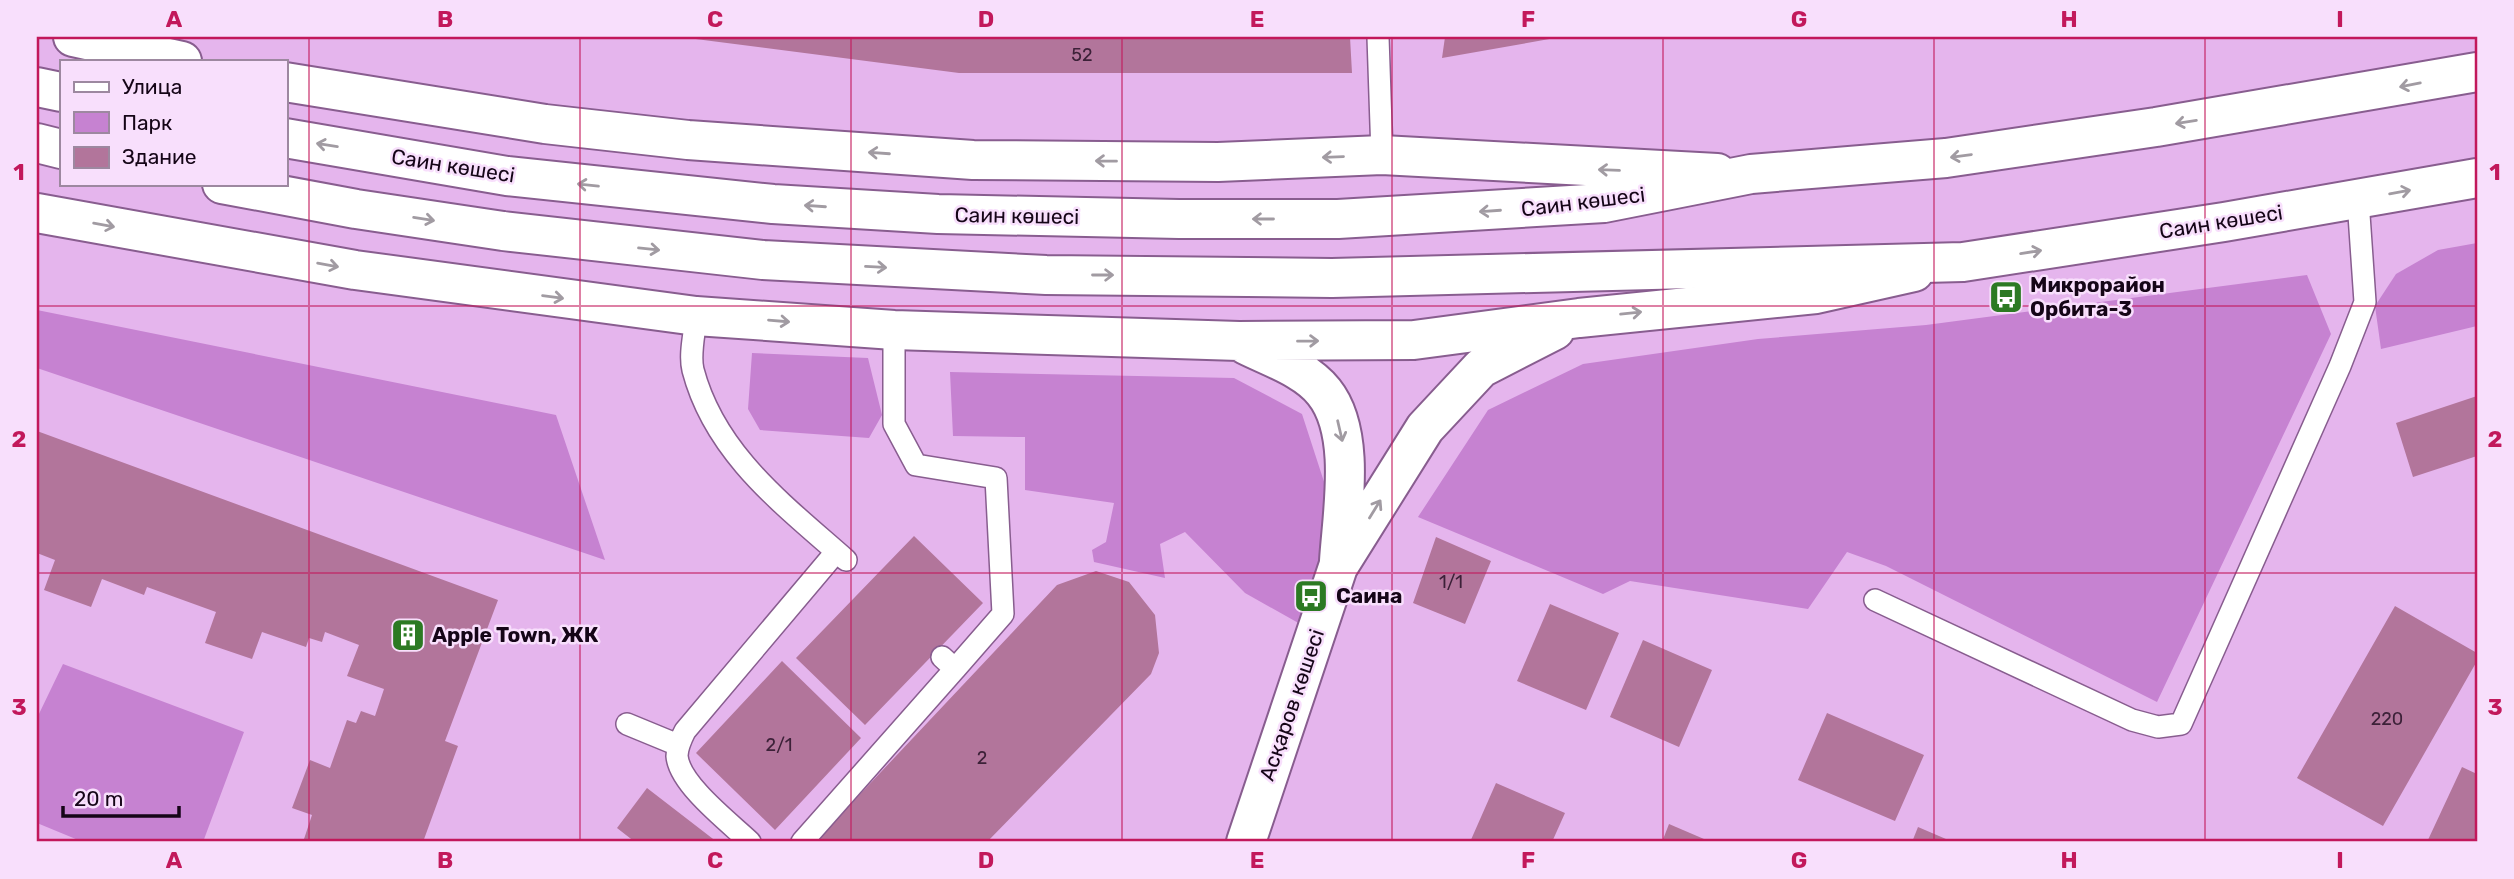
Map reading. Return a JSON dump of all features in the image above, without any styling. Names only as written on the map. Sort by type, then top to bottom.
[{"type":"main road","points":[[73,37],[177,60]]},
{"type":"main road","points":[[287,82],[545,124],[688,140],[973,160],[1205,162],[1382,155],[1594,169],[1751,174],[1947,158],[2170,125],[2477,72]]},
{"type":"main road","points":[[37,88],[60,93]]},
{"type":"main road","name":"Саин көшесі","points":[[287,138],[507,176],[773,204],[951,214],[1178,219],[1433,215],[1604,203],[1751,174]]},
{"type":"main road","points":[[37,143],[60,149]]},
{"type":"main road","name":"Саин көшесі","points":[[1963,262],[2358,200],[2477,178]]},
{"type":"main road","points":[[233,186],[356,209],[503,231],[736,257],[1046,275],[1332,278],[1963,262]]},
{"type":"main road","points":[[37,213],[355,270],[696,316],[894,330],[1239,341],[1414,340],[1579,318],[1816,294],[1963,262]]},
{"type":"main road","points":[[1338,567],[1425,428],[1481,368],[1579,318]]},
{"type":"main road","points":[[1239,341],[1301,372],[1325,393],[1338,419],[1345,451],[1338,567]]},
{"type":"main road","name":"Асқаров көшесі","points":[[1246,842],[1338,567]]},
{"type":"lane","points":[[1378,37],[1382,155]]},
{"type":"lane","points":[[1875,600],[2132,720],[2158,727],[2181,724],[2340,366],[2365,302],[2358,200]]},
{"type":"lane","points":[[696,316],[692,368],[719,434],[760,486],[842,556],[685,731],[678,745],[677,758],[682,774],[750,842]]},
{"type":"lane","points":[[802,842],[948,663],[1003,614],[996,478],[916,465],[894,424],[894,330]]},
{"type":"lane","points":[[627,724],[678,745]]},
{"type":"green space","points":[[2477,243],[2477,326],[2381,349],[2375,306],[2396,274],[2438,250]]},
{"type":"green space","points":[[2307,275],[2331,334],[2157,702],[1886,566],[1847,552],[1808,609],[1630,581],[1603,594],[1418,517],[1488,410],[1583,364],[1758,339],[1926,325]]},
{"type":"green space","points":[[37,310],[556,415],[605,560],[37,368]]},
{"type":"green space","points":[[752,353],[868,358],[882,415],[869,438],[760,430],[748,409]]},
{"type":"green space","points":[[950,372],[1234,378],[1302,414],[1327,491],[1327,564],[1302,625],[1245,593],[1185,532],[1160,544],[1165,578],[1094,562],[1092,550],[1106,542],[1114,503],[1025,490],[1025,437],[953,436]]},
{"type":"green space","points":[[63,664],[244,732],[203,842],[83,842],[37,823],[37,718]]},
{"type":"building","points":[[680,37],[1350,37],[1352,73],[959,73]]},
{"type":"building","points":[[1445,37],[1555,37],[1555,38],[1442,58]]},
{"type":"building","points":[[2477,396],[2477,456],[2413,477],[2396,423]]},
{"type":"building","name":"Apple Town, ЖК","points":[[37,431],[498,600],[445,741],[458,746],[423,842],[303,842],[312,815],[292,808],[310,760],[330,768],[347,720],[356,723],[361,711],[375,716],[384,689],[347,676],[359,645],[325,632],[322,642],[309,638],[306,647],[262,632],[252,659],[205,643],[216,612],[147,587],[144,595],[102,579],[91,607],[44,590],[55,560],[37,553]]},
{"type":"building","points":[[914,536],[983,603],[865,725],[796,658]]},
{"type":"building","points":[[1436,537],[1491,561],[1465,624],[1413,603]]},
{"type":"building","points":[[1096,571],[1129,582],[1155,615],[1159,653],[1151,674],[987,842],[815,842],[1057,585]]},
{"type":"building","points":[[1550,604],[1619,633],[1586,710],[1517,681]]},
{"type":"building","points":[[2395,606],[2477,653],[2477,661],[2383,826],[2297,778]]},
{"type":"building","points":[[1643,640],[1712,670],[1679,747],[1610,717]]},
{"type":"building","points":[[782,661],[861,738],[775,830],[696,753]]},
{"type":"building","points":[[1827,713],[1924,755],[1895,821],[1798,780]]},
{"type":"building","points":[[2462,767],[2477,774],[2477,842],[2427,842]]},
{"type":"building","points":[[1496,783],[1565,813],[1552,842],[1470,842]]},
{"type":"building","points":[[647,788],[717,842],[635,842],[617,828]]},
{"type":"building","points":[[1669,824],[1711,842],[1662,842]]},
{"type":"building","points":[[1918,827],[1953,842],[1912,842]]},
{"type":"place","name":"Микрорайон Орбита-3","points":[[2006,297]]},
{"type":"place","name":"Саина","points":[[1311,596]]},
{"type":"place","name":"Apple Town, ЖК","points":[[408,635]]}]
